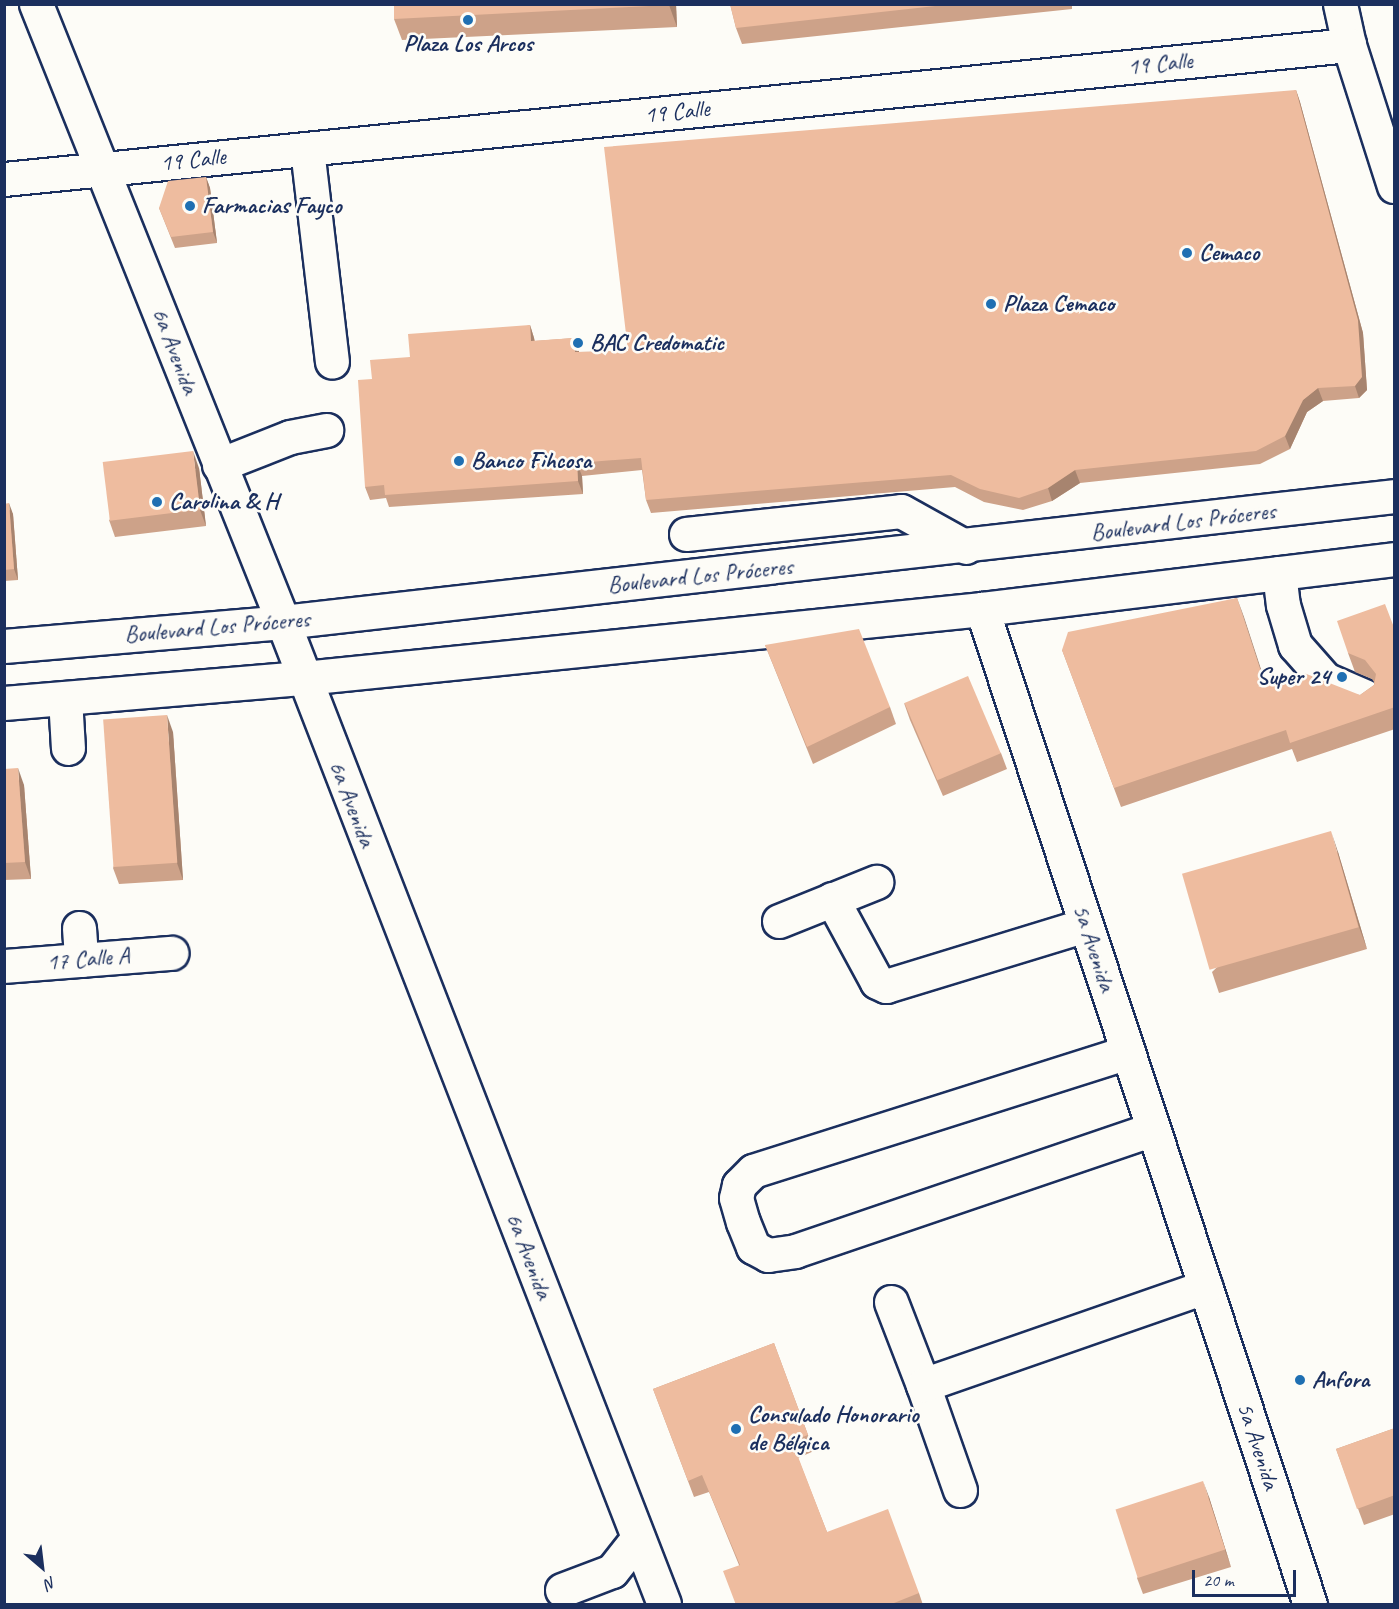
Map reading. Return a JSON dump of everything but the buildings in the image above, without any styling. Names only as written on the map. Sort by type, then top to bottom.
[{"type":"main road","name":"6a Avenida","points":[[36,4],[104,169],[219,465],[284,621],[304,678],[664,1605]]},
{"type":"main road","points":[[1340,4],[1348,45],[1395,186]]},
{"type":"main road","name":"19 Calle","points":[[4,179],[1348,45]]},
{"type":"main road","points":[[307,149],[332,362]]},
{"type":"main road","points":[[219,465],[290,437],[327,430]]},
{"type":"main road","name":"Boulevard Los Próceres","points":[[4,646],[284,621],[966,547],[1395,496]]},
{"type":"main road","points":[[687,534],[901,511],[966,547]]},
{"type":"main road","points":[[4,703],[304,678],[982,609],[1395,559]]},
{"type":"main road","points":[[1279,573],[1283,605],[1294,645],[1325,679],[1364,696]]},
{"type":"main road","name":"5a Avenida","points":[[982,609],[1310,1605]]},
{"type":"main road","points":[[65,698],[68,748]]},
{"type":"main road","points":[[778,921],[876,882]]},
{"type":"main road","points":[[832,900],[878,982],[886,986],[1086,925]]},
{"type":"main road","points":[[79,927],[81,960]]},
{"type":"main road","name":"17 Calle A","points":[[4,966],[171,952]]},
{"type":"main road","points":[[1128,1052],[753,1171],[739,1185],[736,1198],[743,1222],[753,1247],[768,1255],[795,1251],[1153,1129]]},
{"type":"main road","points":[[923,1385],[1205,1287]]},
{"type":"main road","points":[[891,1302],[960,1490]]},
{"type":"main road","points":[[562,1590],[612,1571],[638,1538]]},
{"type":"place","name":"Plaza Los Arcos","points":[[468,20]]},
{"type":"place","name":"Farmacias Fayco","points":[[190,206]]},
{"type":"place","name":"Cemaco","points":[[1187,253]]},
{"type":"place","name":"Plaza Cemaco","points":[[991,304]]},
{"type":"place","name":"BAC Credomatic","points":[[578,343]]},
{"type":"place","name":"Banco Fihcosa","points":[[459,461]]},
{"type":"place","name":"Carolina & H","points":[[157,502]]},
{"type":"place","name":"Super 24","points":[[1342,677]]},
{"type":"place","name":"Anfora","points":[[1300,1380]]},
{"type":"place","name":"Consulado Honorario de Bélgica","points":[[736,1429]]}]
